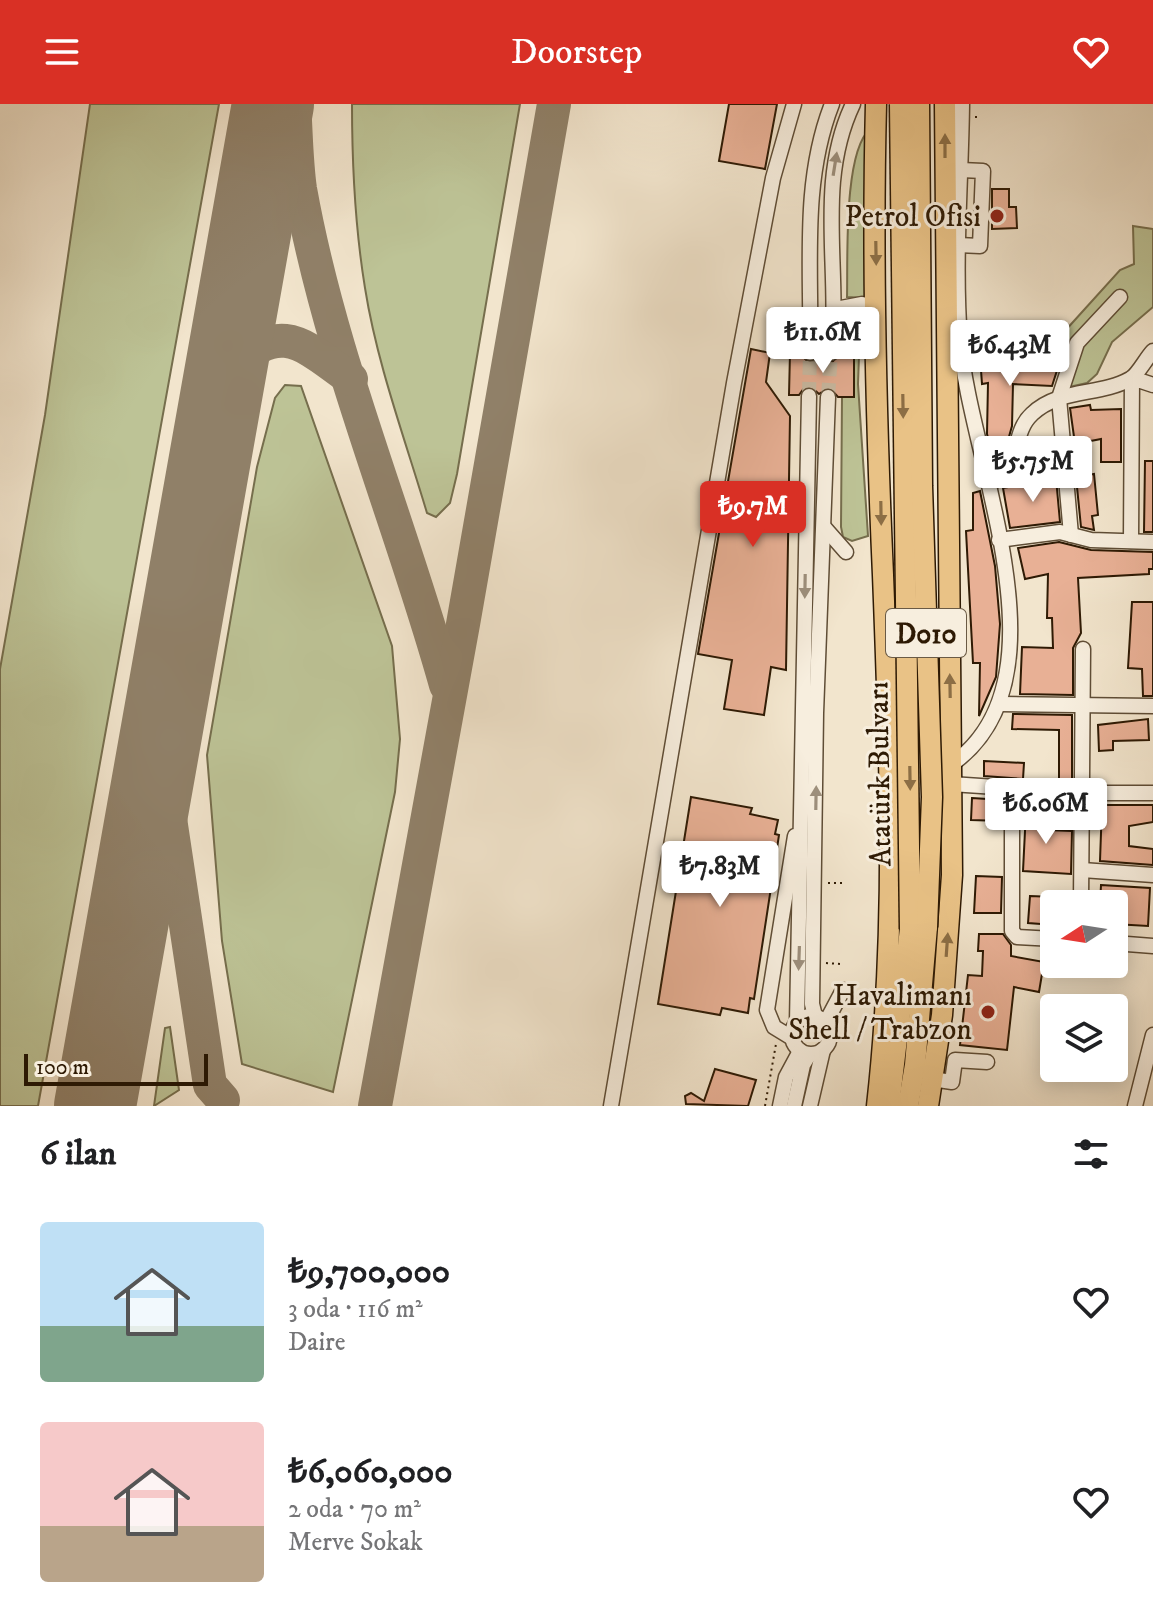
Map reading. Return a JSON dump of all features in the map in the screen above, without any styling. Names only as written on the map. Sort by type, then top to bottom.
[{"type":"highway","points":[[876,104],[877,316],[892,884],[887,1000],[877,1106]]},
{"type":"highway","name":"Atatürk Bulvarı","points":[[900,104],[918,928],[915,1065],[908,1106]]},
{"type":"highway","name":"Atatürk Bulvarı","points":[[889,1106],[918,928],[932,797],[922,486],[919,104]]},
{"type":"highway","points":[[928,1106],[942,1015],[951,902],[945,104]]},
{"type":"street","points":[[611,1106],[734,383],[773,178],[794,104]]},
{"type":"street","points":[[810,353],[811,191],[819,139],[832,104]]},
{"type":"street","points":[[831,353],[834,315],[831,188],[836,155],[853,104]]},
{"type":"street","points":[[963,104],[958,245],[961,350],[999,540],[1010,643],[1001,704],[990,727],[952,774],[1012,789],[1153,793]]},
{"type":"street","points":[[958,245],[980,246],[983,171],[961,170]]},
{"type":"street","points":[[811,280],[821,288],[831,286]]},
{"type":"street","points":[[1071,535],[1059,398],[1077,343],[1120,297]]},
{"type":"street","points":[[834,315],[841,308],[862,304],[877,316]]},
{"type":"street","points":[[1131,541],[1132,378],[1153,351]]},
{"type":"street","points":[[989,483],[1001,479],[1012,465],[1027,420],[1034,412],[1059,398],[1132,378],[1153,385]]},
{"type":"street","name":"Atatürk Bulvarı","points":[[780,1106],[786,1077],[806,1049],[830,1040],[812,1004],[809,396]]},
{"type":"street","name":"Atatürk Bulvarı","points":[[806,1049],[774,1027],[767,1010],[801,800],[824,527],[828,397]]},
{"type":"street","points":[[824,527],[846,552]]},
{"type":"street","points":[[999,540],[1047,532],[1091,540],[1153,542]]},
{"type":"street","points":[[1081,890],[1083,649]]},
{"type":"street","points":[[1001,704],[1153,706]]},
{"type":"street","points":[[1012,789],[1012,931],[1017,937],[1040,938]]},
{"type":"street","name":"Atatürk Bulvarı","points":[[801,800],[797,1022],[806,1049],[810,1106]]},
{"type":"street","points":[[1082,870],[1153,875]]},
{"type":"street","points":[[1128,944],[1153,946]]},
{"type":"street","name":"Atatürk Bulvarı","points":[[820,1019],[843,990]]},
{"type":"street","points":[[797,1022],[820,1019]]},
{"type":"street","points":[[1135,1106],[1153,1035]]},
{"type":"street","name":"Atatürk Bulvarı","points":[[794,1106],[806,1049]]},
{"type":"street","points":[[932,1079],[952,1082],[955,1060],[987,1062]]},
{"type":"green space","points":[[90,104],[219,104],[38,1106],[0,1106],[0,669],[45,415]]},
{"type":"green space","points":[[352,104],[520,104],[457,474],[450,503],[436,517],[427,513],[370,316],[356,219]]},
{"type":"green space","points":[[870,129],[866,298],[847,297],[851,183],[861,141]]},
{"type":"green space","points":[[1133,226],[1153,229],[1153,307],[1112,342],[1097,374],[1087,383],[1060,389],[1064,332],[1120,270],[1134,264]]},
{"type":"green space","points":[[860,327],[858,384],[868,536],[852,541],[843,537],[841,527],[842,397],[854,397],[854,354],[843,353],[846,333]]},
{"type":"green space","points":[[285,385],[301,386],[392,646],[400,739],[395,792],[333,1092],[242,1064],[222,941],[207,755],[257,467],[275,398]]},
{"type":"green space","points":[[170,1027],[179,1090],[154,1106],[165,1028]]},
{"type":"building","points":[[729,104],[777,104],[765,169],[719,161]]},
{"type":"building","points":[[992,189],[1009,189],[1009,207],[1016,207],[1017,228],[992,229]]},
{"type":"building","points":[[1052,329],[1064,332],[1061,358],[1052,386],[1013,384],[1012,426],[1003,458],[995,468],[987,434],[988,383],[982,384],[979,342],[1001,340],[1003,366],[1055,370],[1047,357]]},
{"type":"building","points":[[751,349],[770,353],[766,382],[790,416],[786,670],[771,667],[764,715],[724,709],[732,660],[698,654]]},
{"type":"building","points":[[790,353],[800,353],[809,363],[816,361],[820,353],[831,363],[841,353],[854,353],[854,397],[838,397],[829,387],[819,394],[810,386],[799,395],[789,395]]},
{"type":"building","points":[[1090,405],[1091,410],[1121,409],[1121,462],[1101,462],[1101,439],[1075,444],[1070,408]]},
{"type":"building","points":[[1033,445],[1035,455],[1054,452],[1055,467],[1019,469],[1027,446]]},
{"type":"building","points":[[1145,461],[1153,461],[1153,532],[1144,532]]},
{"type":"building","points":[[1094,474],[1098,515],[1092,516],[1094,530],[1081,527],[1076,477]]},
{"type":"building","points":[[1056,478],[1060,522],[1010,528],[1003,488]]},
{"type":"building","points":[[980,491],[995,566],[1000,624],[996,677],[979,716],[980,663],[973,663],[966,531],[973,530],[973,493]]},
{"type":"building","points":[[1059,542],[1091,550],[1153,552],[1153,569],[1149,569],[1149,574],[1078,578],[1081,633],[1073,648],[1073,695],[1020,694],[1022,647],[1053,648],[1052,618],[1047,618],[1048,574],[1025,579],[1018,548]]},
{"type":"building","points":[[1132,602],[1153,602],[1153,696],[1143,696],[1142,669],[1128,668]]},
{"type":"building","points":[[1013,714],[1072,715],[1072,780],[1059,780],[1059,730],[1012,729]]},
{"type":"building","points":[[1148,719],[1149,740],[1113,741],[1113,750],[1099,751],[1098,725]]},
{"type":"building","points":[[984,761],[1024,763],[1023,779],[984,776]]},
{"type":"building","points":[[691,797],[752,808],[750,814],[778,820],[775,834],[779,835],[754,999],[750,998],[748,1013],[722,1008],[720,1015],[658,1004]]},
{"type":"building","points":[[972,798],[1002,800],[1002,821],[971,820]]},
{"type":"building","points":[[1102,805],[1153,805],[1153,822],[1129,826],[1129,846],[1153,849],[1153,865],[1100,861]]},
{"type":"building","points":[[1026,811],[1048,812],[1048,830],[1072,831],[1071,874],[1023,871]]},
{"type":"building","points":[[976,876],[1002,877],[1001,913],[974,913]]},
{"type":"building","points":[[1101,885],[1150,888],[1148,926],[1128,925],[1128,890],[1101,890]]},
{"type":"building","points":[[1030,896],[1040,896],[1040,924],[1028,923]]},
{"type":"building","points":[[979,934],[1003,934],[1011,945],[1011,956],[1040,961],[1039,992],[1014,987],[1007,1050],[960,1045],[968,975],[982,976],[983,951],[978,951]]},
{"type":"building","points":[[715,1069],[756,1080],[748,1106],[686,1104],[685,1096],[691,1093],[704,1101]]},
{"type":"taxiway","points":[[294,104],[300,189],[329,314],[446,685]]},
{"type":"taxiway","points":[[375,1106],[554,104]]},
{"type":"taxiway","points":[[226,372],[261,346],[288,341],[316,354],[351,379]]},
{"type":"taxiway","points":[[160,752],[210,1085],[223,1100]]},
{"type":"runway","points":[[95,1106],[273,104]]},
{"type":"tunnel","points":[[809,396],[810,353]]},
{"type":"tunnel","points":[[828,397],[831,353]]},
{"type":"place","name":"Petrol Ofisi","points":[[997,216]]},
{"type":"place","name":"Havalimanı Shell / Trabzon","points":[[988,1012]]}]
